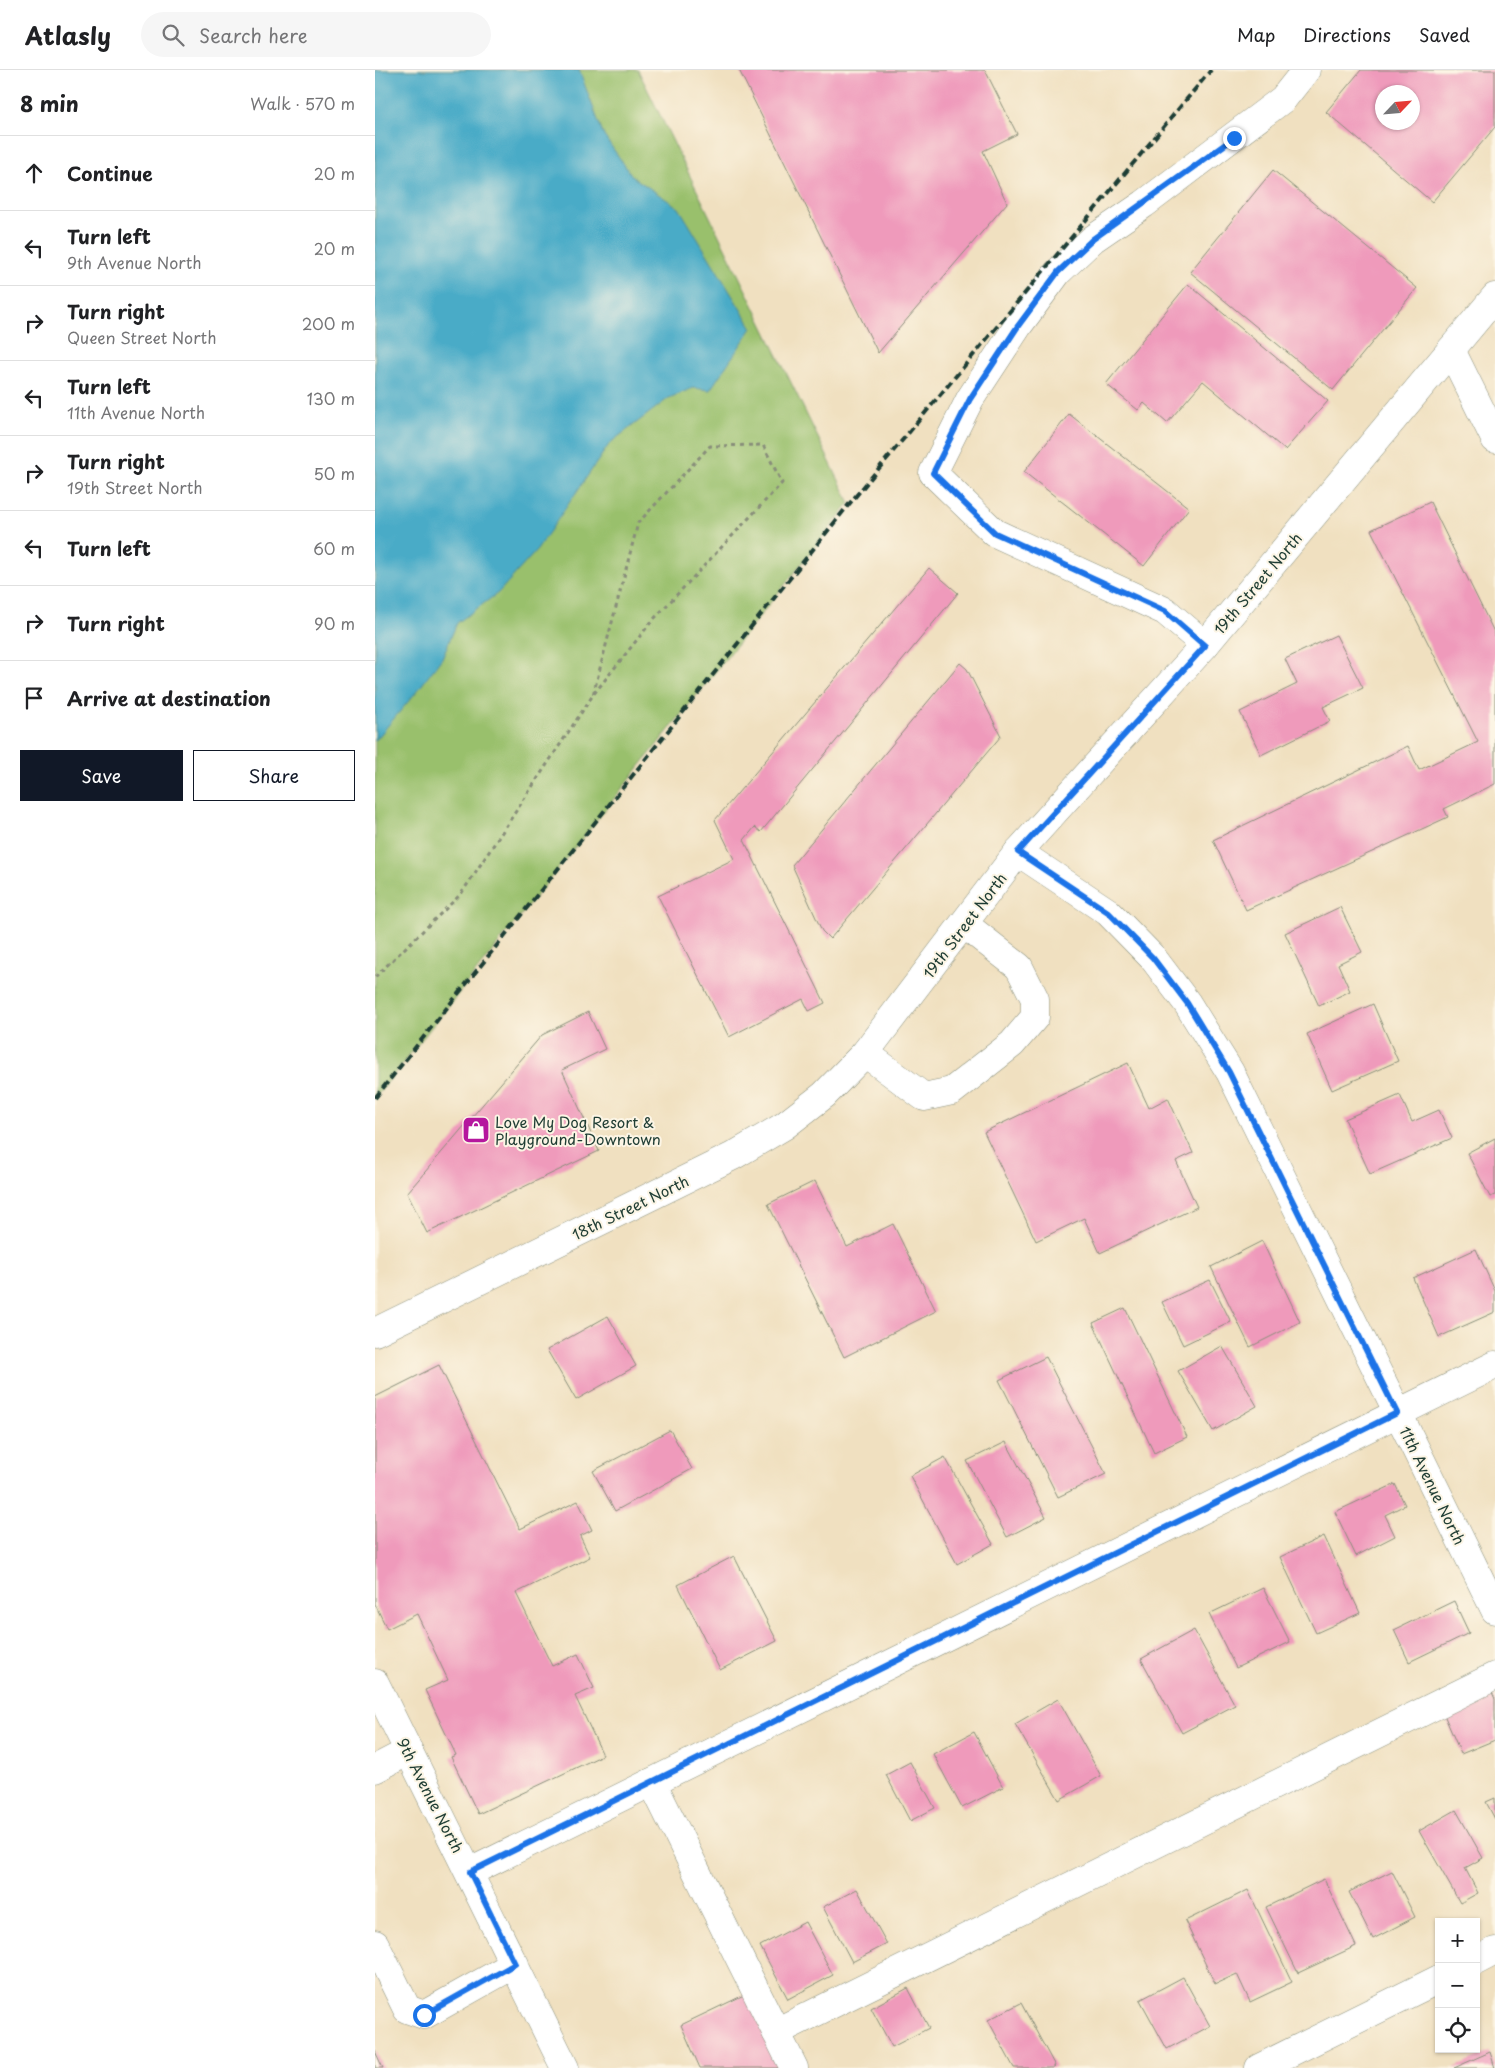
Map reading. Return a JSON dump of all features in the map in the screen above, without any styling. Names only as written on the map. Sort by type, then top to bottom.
[{"type":"street","points":[[1205,646],[1165,611],[995,533],[933,473],[970,399],[1018,326],[1058,272],[1093,239],[1151,199],[1283,99],[1306,70]]},
{"type":"street","name":"19th Street North","points":[[865,1053],[1018,852],[1205,646],[1495,297]]},
{"type":"street","points":[[1451,350],[1495,439]]},
{"type":"street","name":"11th Avenue North","points":[[1018,852],[1108,912],[1153,958],[1187,1003],[1229,1072],[1495,1610]]},
{"type":"street","points":[[865,1053],[924,1098],[952,1091],[1012,1044],[1035,1017],[1035,999],[1019,966],[964,924]]},
{"type":"street","name":"18th Street North","points":[[375,1332],[733,1156],[784,1126],[824,1095],[865,1053]]},
{"type":"street","points":[[470,1872],[1495,1365]]},
{"type":"street","points":[[776,2032],[1495,1676]]},
{"type":"street","name":"9th Avenue North","points":[[375,1683],[515,1964],[560,2066]]},
{"type":"street","points":[[375,1769],[409,1751]]},
{"type":"street","points":[[652,1782],[794,2068]]},
{"type":"street","points":[[375,1944],[407,2009],[424,2015],[515,1964]]},
{"type":"street","points":[[1480,1959],[1495,1951]]},
{"type":"street","points":[[1259,2068],[1435,1981]]},
{"type":"path","points":[[375,977],[461,894],[593,695],[652,621],[782,483],[763,445],[711,446],[638,523],[593,695]]},
{"type":"green space","points":[[375,70],[638,70],[850,503],[375,1098]]},
{"type":"water","points":[[375,70],[579,70],[604,136],[633,177],[679,208],[752,328],[710,390],[693,388],[669,398],[610,443],[537,550],[498,593],[457,623],[442,658],[375,741]]},
{"type":"building","points":[[739,70],[985,70],[1017,134],[983,151],[1007,203],[878,353]]},
{"type":"building","points":[[1361,70],[1495,70],[1495,127],[1432,202],[1326,112]]},
{"type":"building","points":[[1273,170],[1417,288],[1333,390],[1190,272]]},
{"type":"building","points":[[1188,284],[1328,401],[1285,450],[1203,381],[1167,423],[1144,403],[1138,410],[1106,384]]},
{"type":"building","points":[[1069,414],[1189,508],[1144,566],[1024,472]]},
{"type":"building","points":[[1430,502],[1495,634],[1495,784],[1444,809],[1448,817],[1246,910],[1213,840],[1408,746],[1419,770],[1478,742],[1371,530]]},
{"type":"building","points":[[929,568],[958,593],[761,832],[755,827],[744,840],[825,1003],[809,1011],[803,999],[729,1037],[658,896],[734,859],[715,820]]},
{"type":"building","points":[[1336,635],[1363,688],[1323,707],[1330,721],[1261,755],[1240,712],[1297,684],[1285,659]]},
{"type":"building","points":[[960,663],[967,669],[1001,736],[830,939],[822,931],[792,865]]},
{"type":"building","points":[[1340,907],[1362,952],[1338,964],[1350,991],[1319,1006],[1285,933]]},
{"type":"building","points":[[1373,1004],[1398,1061],[1332,1090],[1307,1034]]},
{"type":"building","points":[[588,1012],[605,1049],[562,1070],[599,1151],[427,1233],[407,1193],[542,1035]]},
{"type":"building","points":[[1128,1063],[1149,1108],[1168,1098],[1193,1153],[1176,1161],[1197,1207],[1100,1253],[1084,1218],[1036,1241],[984,1132]]},
{"type":"building","points":[[1400,1095],[1412,1122],[1439,1110],[1452,1138],[1370,1174],[1345,1119]]},
{"type":"building","points":[[1495,1138],[1495,1195],[1490,1197],[1467,1153]]},
{"type":"building","points":[[815,1181],[847,1247],[893,1224],[936,1311],[844,1357],[768,1204]]},
{"type":"building","points":[[1262,1241],[1300,1322],[1250,1347],[1211,1267]]},
{"type":"building","points":[[1476,1249],[1495,1291],[1495,1312],[1439,1337],[1413,1278]]},
{"type":"building","points":[[1210,1280],[1231,1322],[1183,1345],[1162,1302]]},
{"type":"building","points":[[1125,1308],[1187,1437],[1154,1453],[1093,1323]]},
{"type":"building","points":[[608,1316],[636,1366],[576,1400],[547,1350]]},
{"type":"building","points":[[1222,1346],[1257,1406],[1213,1431],[1178,1371]]},
{"type":"building","points":[[1046,1357],[1106,1474],[1058,1497],[999,1380]]},
{"type":"building","points":[[439,1365],[520,1529],[578,1501],[592,1530],[580,1536],[590,1557],[516,1593],[552,1666],[578,1654],[594,1688],[575,1696],[603,1755],[478,1814],[451,1757],[456,1755],[425,1690],[448,1680],[417,1614],[387,1629],[375,1604],[375,1397]]},
{"type":"building","points":[[670,1430],[692,1469],[615,1511],[593,1471]]},
{"type":"building","points":[[1006,1442],[1046,1517],[1007,1537],[967,1461]]},
{"type":"building","points":[[945,1457],[993,1544],[957,1564],[910,1476]]},
{"type":"building","points":[[1395,1484],[1405,1505],[1385,1515],[1395,1536],[1356,1556],[1335,1512]]},
{"type":"building","points":[[1324,1536],[1360,1613],[1316,1633],[1280,1557]]},
{"type":"building","points":[[734,1556],[777,1641],[720,1670],[678,1585]]},
{"type":"building","points":[[1263,1588],[1290,1642],[1236,1668],[1209,1614]]},
{"type":"building","points":[[1454,1601],[1469,1633],[1409,1662],[1394,1630]]},
{"type":"building","points":[[1194,1630],[1235,1705],[1182,1733],[1141,1659]]},
{"type":"building","points":[[1491,1690],[1495,1699],[1495,1740],[1461,1754],[1442,1710]]},
{"type":"building","points":[[1058,1699],[1101,1776],[1059,1800],[1015,1724]]},
{"type":"building","points":[[974,1732],[1003,1787],[962,1808],[933,1754]]},
{"type":"building","points":[[910,1762],[935,1808],[910,1821],[886,1775]]},
{"type":"building","points":[[1495,1798],[1495,1819],[1486,1802]]},
{"type":"building","points":[[1456,1810],[1483,1858],[1465,1868],[1478,1893],[1460,1903],[1419,1831]]},
{"type":"building","points":[[1392,1871],[1415,1917],[1373,1939],[1349,1892]]},
{"type":"building","points":[[1324,1879],[1356,1946],[1298,1973],[1266,1907]]},
{"type":"building","points":[[857,1889],[887,1944],[852,1962],[823,1907]]},
{"type":"building","points":[[1248,1890],[1292,1982],[1250,2002],[1237,1974],[1215,1984],[1185,1921]]},
{"type":"building","points":[[805,1922],[833,1975],[788,1999],[760,1946]]},
{"type":"building","points":[[1183,1977],[1210,2026],[1167,2049],[1140,2000]]},
{"type":"building","points":[[908,1988],[929,2028],[892,2047],[871,2008]]},
{"type":"building","points":[[746,1994],[782,2068],[700,2068],[681,2025]]},
{"type":"building","points":[[1021,2003],[1055,2066],[1052,2068],[1014,2068],[988,2020]]},
{"type":"building","points":[[375,2051],[380,2062],[383,2068],[375,2068]]},
{"type":"building","points":[[1490,2052],[1495,2068],[1454,2068]]},
{"type":"railway","points":[[375,1098],[850,503],[1211,70]]},
{"type":"place","name":"Love My Dog Resort & Playground-Downtown","points":[[476,1130]]},
{"type":"route","points":[[424,2015],[515,1964],[470,1872],[1397,1413],[1229,1072],[1187,1003],[1153,958],[1108,912],[1018,852],[1205,646],[1165,611],[995,533],[933,473],[970,399],[1018,326],[1058,272],[1093,239],[1234,138]]}]
